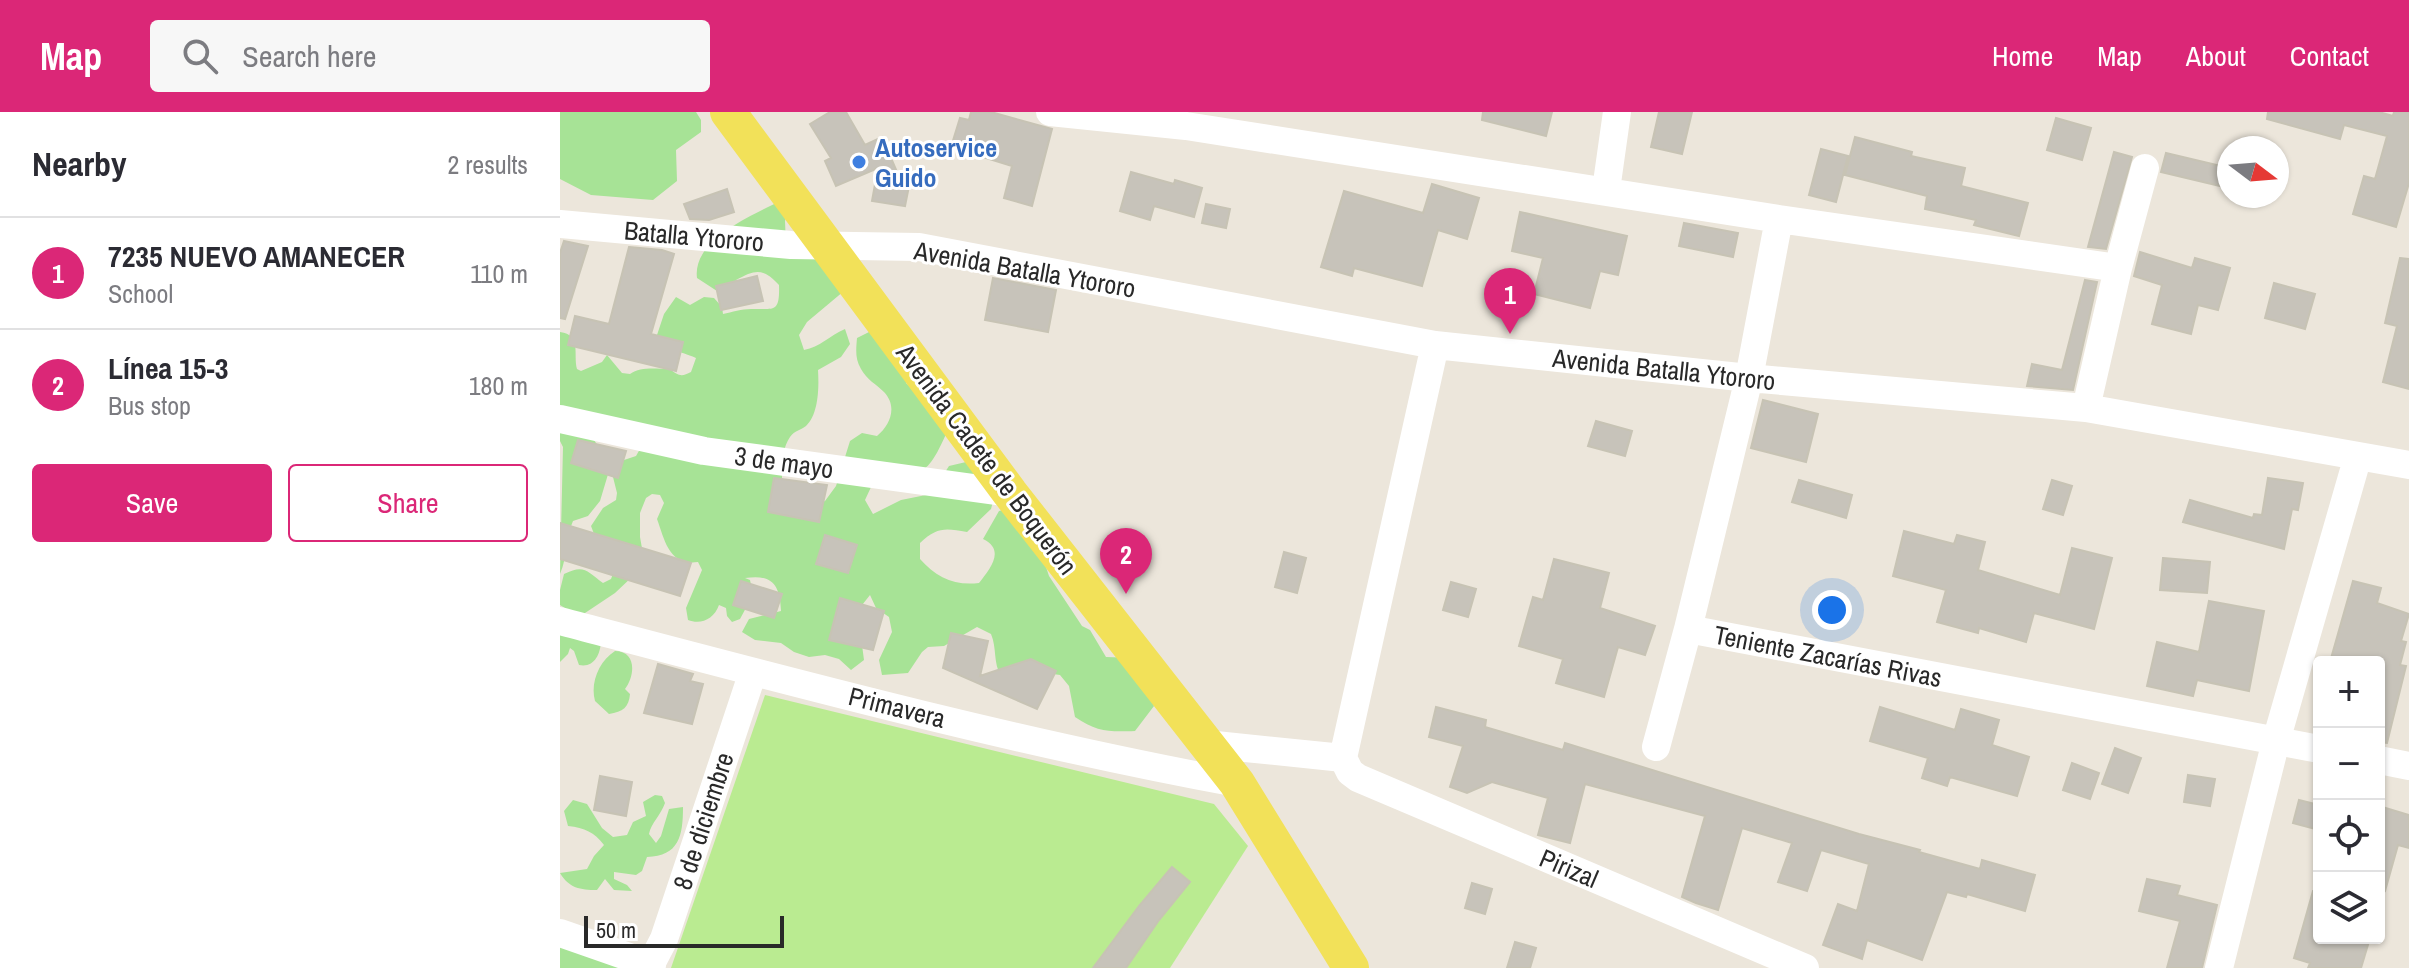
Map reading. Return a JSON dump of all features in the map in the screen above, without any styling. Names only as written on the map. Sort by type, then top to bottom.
[{"type":"main road","name":"Avenida Cadete de Boquerón","points":[[728,112],[1010,493],[1237,783],[1351,968]]},
{"type":"street","points":[[1050,112],[1186,126],[1779,219],[2118,268]]},
{"type":"street","points":[[1606,190],[1617,112]]},
{"type":"street","points":[[2086,408],[2145,168]]},
{"type":"street","name":"Teniente Zacarías Rivas","points":[[1779,219],[1749,378],[1688,629],[2313,748]]},
{"type":"street","name":"Batalla Ytororo","points":[[560,224],[791,245],[827,245]]},
{"type":"street","name":"Avenida Batalla Ytororo","points":[[827,245],[919,247],[1435,345],[1749,378],[2086,408],[2409,465]]},
{"type":"street","points":[[1206,744],[1343,758],[1435,345]]},
{"type":"street","name":"3 de mayo","points":[[560,419],[704,451],[1010,493]]},
{"type":"street","points":[[2219,968],[2276,741],[2358,456]]},
{"type":"street","name":"Primavera","points":[[560,621],[1114,761],[1237,783]]},
{"type":"street","points":[[1656,747],[1688,629]]},
{"type":"street","name":"8 de diciembre","points":[[651,966],[664,939],[753,672]]},
{"type":"street","name":"Pirizal","points":[[1343,758],[1350,772],[1358,778],[1805,968]]},
{"type":"street","points":[[2385,761],[2409,766]]},
{"type":"street","points":[[560,933],[651,966]]},
{"type":"green space","points":[[560,112],[696,112],[701,120],[701,132],[676,150],[677,181],[653,200],[591,195],[560,179]]},
{"type":"green space","points":[[782,200],[788,206],[786,245],[809,242],[844,291],[807,322],[799,335],[804,350],[845,329],[850,344],[841,357],[818,370],[814,414],[806,426],[790,437],[784,450],[783,494],[810,506],[825,501],[836,486],[850,441],[862,433],[877,436],[886,427],[891,416],[891,404],[884,392],[863,373],[857,358],[857,338],[871,331],[909,356],[906,383],[950,425],[930,464],[923,470],[903,479],[872,485],[865,500],[873,514],[901,500],[931,494],[949,466],[966,462],[999,479],[991,509],[967,532],[942,530],[931,534],[920,543],[920,559],[946,579],[979,583],[995,554],[990,543],[983,539],[999,511],[1010,508],[1042,555],[1049,576],[1082,626],[1090,630],[1106,657],[1136,658],[1154,706],[1135,731],[1104,730],[1075,717],[1069,686],[1060,675],[1033,671],[1001,676],[991,634],[977,627],[944,646],[928,647],[908,673],[882,675],[879,660],[892,632],[889,617],[876,608],[870,595],[851,619],[862,645],[864,660],[851,670],[839,659],[825,655],[809,657],[781,643],[755,640],[742,632],[749,619],[781,611],[776,588],[762,578],[745,578],[750,580],[751,590],[740,619],[732,622],[726,608],[719,605],[706,620],[688,620],[686,608],[702,570],[698,562],[680,560],[670,550],[657,519],[664,503],[660,495],[652,494],[646,498],[640,513],[643,554],[633,576],[615,593],[579,617],[560,605],[564,574],[581,569],[603,583],[611,579],[614,571],[599,547],[591,526],[603,508],[616,500],[613,477],[621,461],[636,456],[640,449],[587,430],[605,456],[609,471],[600,501],[588,516],[573,521],[560,574],[563,447],[560,441],[560,332],[574,341],[577,369],[581,371],[602,362],[607,355],[622,373],[630,374],[649,368],[670,369],[680,375],[691,372],[696,358],[656,338],[664,314],[676,297],[690,305],[704,297],[714,298],[722,307],[723,314],[774,308],[778,301],[779,285],[764,273],[749,274],[736,280],[733,287],[717,291],[697,278],[698,264],[704,251],[727,230]]},
{"type":"green space","points":[[560,618],[601,642],[598,656],[592,662],[579,665],[570,648],[560,662]]},
{"type":"green space","points":[[615,651],[627,655],[632,665],[631,678],[625,689],[630,694],[624,708],[609,714],[595,701],[594,687],[600,666]]},
{"type":"green space","points":[[765,695],[1214,804],[1248,846],[1170,968],[671,968]]},
{"type":"green space","points":[[655,795],[662,796],[665,803],[649,834],[656,843],[669,809],[683,807],[682,827],[672,848],[658,856],[647,857],[642,871],[636,875],[614,872],[614,879],[632,891],[614,890],[605,879],[597,890],[580,889],[567,882],[560,873],[587,869],[604,845],[589,831],[568,826],[564,811],[573,800],[587,804],[602,828],[613,837],[627,835],[633,822],[646,816],[643,802]]},
{"type":"green space","points":[[560,928],[622,968],[560,968]]},
{"type":"building","points":[[830,112],[846,112],[865,145],[882,137],[900,179],[910,181],[905,206],[872,201],[878,168],[836,186],[825,161],[831,158],[810,124]]},
{"type":"building","points":[[971,112],[991,112],[1052,129],[1032,206],[1004,198],[1012,166],[951,147],[960,118],[969,120]]},
{"type":"building","points":[[1483,112],[1552,112],[1546,136],[1482,120]]},
{"type":"building","points":[[1659,112],[1692,112],[1682,154],[1651,147]]},
{"type":"building","points":[[2268,112],[2379,112],[2393,116],[2394,112],[2409,112],[2409,183],[2396,227],[2353,214],[2364,176],[2375,179],[2387,136],[2344,125],[2340,139],[2267,119]]},
{"type":"building","points":[[2056,118],[2091,128],[2082,160],[2047,150]]},
{"type":"building","points":[[1855,137],[1912,152],[1911,156],[1965,168],[1961,186],[2028,203],[2019,236],[1974,225],[1976,220],[1925,209],[1927,196],[1845,175]]},
{"type":"building","points":[[1821,149],[1848,156],[1836,202],[1809,195]]},
{"type":"building","points":[[2114,152],[2132,157],[2106,249],[2088,247]]},
{"type":"building","points":[[2166,153],[2217,165],[2217,185],[2161,172]]},
{"type":"building","points":[[1131,172],[1202,188],[1194,217],[1154,206],[1150,220],[1120,211]]},
{"type":"building","points":[[1432,184],[1479,198],[1467,239],[1438,230],[1422,286],[1354,268],[1352,276],[1321,267],[1344,191],[1423,213]]},
{"type":"building","points":[[727,189],[734,212],[709,220],[690,219],[684,204]]},
{"type":"building","points":[[1206,204],[1230,209],[1226,228],[1202,223]]},
{"type":"building","points":[[1520,212],[1627,236],[1618,275],[1600,271],[1590,308],[1534,294],[1543,258],[1512,251]]},
{"type":"building","points":[[1684,223],[1738,233],[1733,257],[1679,246]]},
{"type":"building","points":[[564,241],[588,246],[565,319],[560,318],[560,253]]},
{"type":"building","points":[[629,247],[674,254],[651,334],[683,342],[676,371],[568,345],[575,316],[609,324]]},
{"type":"building","points":[[2140,252],[2192,268],[2195,258],[2230,268],[2218,310],[2198,305],[2191,334],[2152,324],[2162,285],[2134,276]]},
{"type":"building","points":[[2400,258],[2409,259],[2409,389],[2383,382],[2397,326],[2385,323]]},
{"type":"building","points":[[757,276],[763,301],[721,310],[716,286]]},
{"type":"building","points":[[993,278],[1056,290],[1048,332],[985,320]]},
{"type":"building","points":[[2085,280],[2097,282],[2073,390],[2027,386],[2032,364],[2062,370]]},
{"type":"building","points":[[2274,283],[2315,294],[2305,329],[2265,318]]},
{"type":"building","points":[[1763,400],[1818,414],[1806,462],[1751,448]]},
{"type":"building","points":[[1596,421],[1632,431],[1625,456],[1588,446]]},
{"type":"building","points":[[578,440],[626,451],[618,478],[571,463]]},
{"type":"building","points":[[774,478],[827,485],[819,522],[768,512]]},
{"type":"building","points":[[2268,478],[2303,483],[2298,510],[2292,509],[2284,549],[2183,522],[2190,500],[2253,518],[2254,514],[2262,515]]},
{"type":"building","points":[[1799,480],[1852,495],[1846,518],[1792,502]]},
{"type":"building","points":[[2052,480],[2072,486],[2063,515],[2043,509]]},
{"type":"building","points":[[560,523],[691,563],[680,596],[560,559]]},
{"type":"building","points":[[1904,531],[1954,544],[1957,535],[1985,542],[1978,570],[2060,595],[2072,548],[2112,558],[2094,629],[2034,613],[2026,642],[1979,628],[1978,633],[1937,622],[1946,590],[1893,576]]},
{"type":"building","points":[[825,535],[857,545],[848,573],[816,564]]},
{"type":"building","points":[[1284,552],[1306,558],[1297,593],[1275,587]]},
{"type":"building","points":[[2163,558],[2210,562],[2207,593],[2160,590]]},
{"type":"building","points":[[1554,559],[1609,573],[1600,608],[1655,626],[1645,655],[1618,647],[1604,697],[1556,683],[1563,659],[1519,646],[1533,597],[1543,600]]},
{"type":"building","points":[[741,581],[782,594],[774,618],[733,605]]},
{"type":"building","points":[[2353,581],[2381,588],[2377,603],[2409,614],[2401,641],[2406,642],[2400,665],[2406,666],[2387,743],[2385,656],[2332,656]]},
{"type":"building","points":[[1451,582],[1476,589],[1468,617],[1443,610]]},
{"type":"building","points":[[840,598],[884,611],[873,650],[829,640]]},
{"type":"building","points":[[2209,601],[2264,611],[2249,691],[2197,680],[2193,696],[2147,686],[2157,642],[2199,652]]},
{"type":"building","points":[[951,633],[988,641],[980,676],[1031,659],[1056,671],[1037,709],[943,668]]},
{"type":"building","points":[[658,664],[693,674],[690,681],[703,684],[692,724],[644,713]]},
{"type":"building","points":[[1436,707],[1486,720],[1485,727],[1563,750],[1565,743],[1919,852],[1980,869],[1982,860],[2035,875],[2025,911],[1967,894],[1966,897],[1947,892],[1922,960],[1867,940],[1862,959],[1823,945],[1838,904],[1857,911],[1869,864],[1821,850],[1807,891],[1778,882],[1792,843],[1742,828],[1718,910],[1696,903],[1682,897],[1705,816],[1585,784],[1570,843],[1538,835],[1548,798],[1492,782],[1467,793],[1450,787],[1463,746],[1429,737]]},
{"type":"building","points":[[1880,707],[1955,730],[1961,709],[1999,720],[1992,745],[2029,757],[2017,796],[1950,777],[1947,786],[1922,778],[1928,758],[1870,741]]},
{"type":"building","points":[[2115,748],[2141,758],[2128,793],[2102,784]]},
{"type":"building","points":[[2072,763],[2099,773],[2090,799],[2063,790]]},
{"type":"building","points":[[2188,775],[2215,779],[2210,806],[2184,802]]},
{"type":"building","points":[[600,776],[632,782],[626,816],[594,810]]},
{"type":"building","points":[[2299,800],[2313,804],[2313,828],[2293,823]]},
{"type":"building","points":[[2385,808],[2409,815],[2409,848],[2398,845],[2385,891]]},
{"type":"building","points":[[1172,867],[1190,882],[1126,968],[1093,968],[1139,906]]},
{"type":"building","points":[[2147,879],[2180,886],[2177,895],[2217,905],[2202,968],[2167,968],[2180,921],[2139,911]]},
{"type":"building","points":[[1472,883],[1492,889],[1485,914],[1465,908]]},
{"type":"building","points":[[2313,891],[2313,944],[2368,944],[2361,968],[2308,968],[2310,963],[2294,958]]},
{"type":"building","points":[[1515,942],[1536,948],[1530,968],[1507,968]]},
{"type":"place","name":"Autoservice Guido","points":[[859,162]]},
{"type":"place","name":"7235 NUEVO AMANECER","points":[[1510,334]]},
{"type":"place","name":"Línea 15-3","points":[[1126,594]]}]
